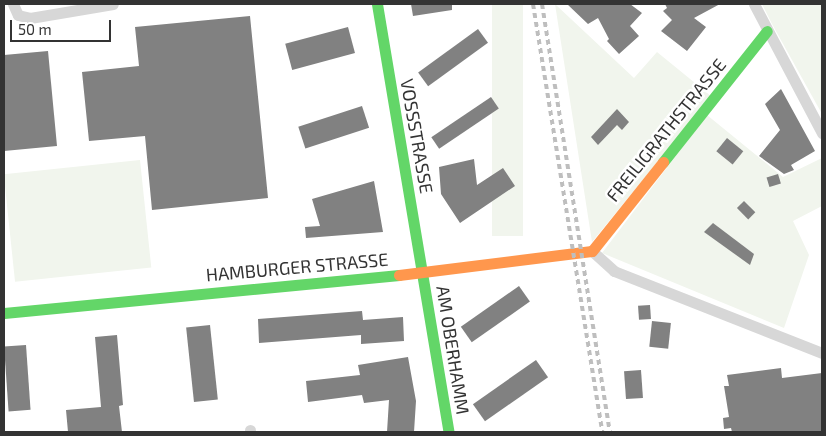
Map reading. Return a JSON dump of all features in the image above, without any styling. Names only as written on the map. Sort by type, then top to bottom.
[{"type":"street","points":[[13,4],[18,15],[30,18],[113,4]]},
{"type":"street","name":"VOSSSTRASSE","points":[[377,4],[422,273]]},
{"type":"street","points":[[754,4],[767,32],[822,132]]},
{"type":"street","name":"FREILIGRATHSTRASSE","points":[[596,246],[767,32]]},
{"type":"street","points":[[596,246],[614,271],[822,353]]},
{"type":"street","name":"HAMBURGER STRASSE","points":[[4,313],[422,273],[596,246]]},
{"type":"street","name":"AM OBERHAMM","points":[[422,273],[449,432]]},
{"type":"shaded area","points":[[492,4],[523,4],[523,236],[492,236]]},
{"type":"shaded area","points":[[555,4],[634,78],[657,52],[711,96],[592,242]]},
{"type":"shaded area","points":[[762,4],[822,4],[822,114],[772,24]]},
{"type":"shaded area","points":[[707,115],[783,177],[822,158],[822,206],[793,221],[809,255],[784,328],[602,253]]},
{"type":"shaded area","points":[[140,160],[151,267],[15,282],[4,174]]},
{"type":"building","points":[[411,4],[452,4],[452,10],[413,16]]},
{"type":"building","points":[[567,4],[630,4],[642,13],[630,26],[639,36],[619,54],[607,41],[609,39],[598,18],[588,24]]},
{"type":"building","points":[[665,4],[720,4],[694,18],[706,27],[687,51],[661,31],[672,20],[663,11],[667,8]]},
{"type":"building","points":[[250,16],[268,198],[152,210],[145,136],[89,141],[82,72],[139,66],[135,27]]},
{"type":"building","points":[[348,27],[355,53],[292,70],[285,44]]},
{"type":"building","points":[[478,29],[488,43],[428,86],[418,72]]},
{"type":"building","points":[[48,51],[57,146],[4,151],[4,55]]},
{"type":"building","points":[[781,89],[815,151],[791,165],[794,170],[784,174],[759,156],[780,130],[765,104]]},
{"type":"building","points":[[491,97],[499,109],[439,149],[431,137]]},
{"type":"building","points":[[362,106],[369,128],[305,149],[298,127]]},
{"type":"building","points":[[617,109],[629,122],[622,130],[617,125],[598,145],[591,137]]},
{"type":"building","points":[[727,138],[743,151],[733,164],[716,151]]},
{"type":"building","points":[[474,159],[477,185],[503,168],[515,186],[460,223],[441,194],[439,167]]},
{"type":"building","points":[[778,174],[781,184],[769,187],[767,178]]},
{"type":"building","points":[[374,181],[383,232],[306,238],[305,227],[320,226],[312,199]]},
{"type":"building","points":[[744,201],[755,212],[748,219],[737,208]]},
{"type":"building","points":[[713,223],[754,254],[750,265],[704,232]]},
{"type":"building","points":[[519,286],[530,302],[472,342],[461,327]]},
{"type":"building","points":[[650,305],[651,319],[639,320],[638,306]]},
{"type":"building","points":[[362,311],[363,320],[403,317],[404,341],[361,344],[361,335],[259,343],[258,319]]},
{"type":"building","points":[[652,321],[671,323],[668,349],[649,347]]},
{"type":"building","points":[[210,325],[218,400],[194,402],[186,328]]},
{"type":"building","points":[[117,335],[123,405],[119,406],[122,432],[68,432],[66,410],[101,407],[95,337]]},
{"type":"building","points":[[26,345],[31,410],[9,411],[4,347]]},
{"type":"building","points":[[408,357],[416,401],[414,432],[387,432],[389,400],[364,403],[362,395],[308,402],[306,381],[360,375],[358,365]]},
{"type":"building","points":[[536,360],[548,377],[485,421],[473,404]]},
{"type":"building","points":[[781,368],[782,378],[822,373],[822,432],[732,432],[731,428],[724,429],[723,418],[729,417],[724,386],[729,386],[727,375]]},
{"type":"building","points":[[641,370],[643,398],[626,399],[624,371]]},
{"type":"railway","points":[[533,4],[602,432]]},
{"type":"railway","points":[[542,4],[610,432]]},
{"type":"traffic: fast","points":[[377,4],[449,432]]},
{"type":"traffic: fast","points":[[663,162],[767,31]]},
{"type":"traffic: fast","points":[[4,313],[399,275]]},
{"type":"traffic: slow","points":[[399,275],[592,251],[663,162]]}]
